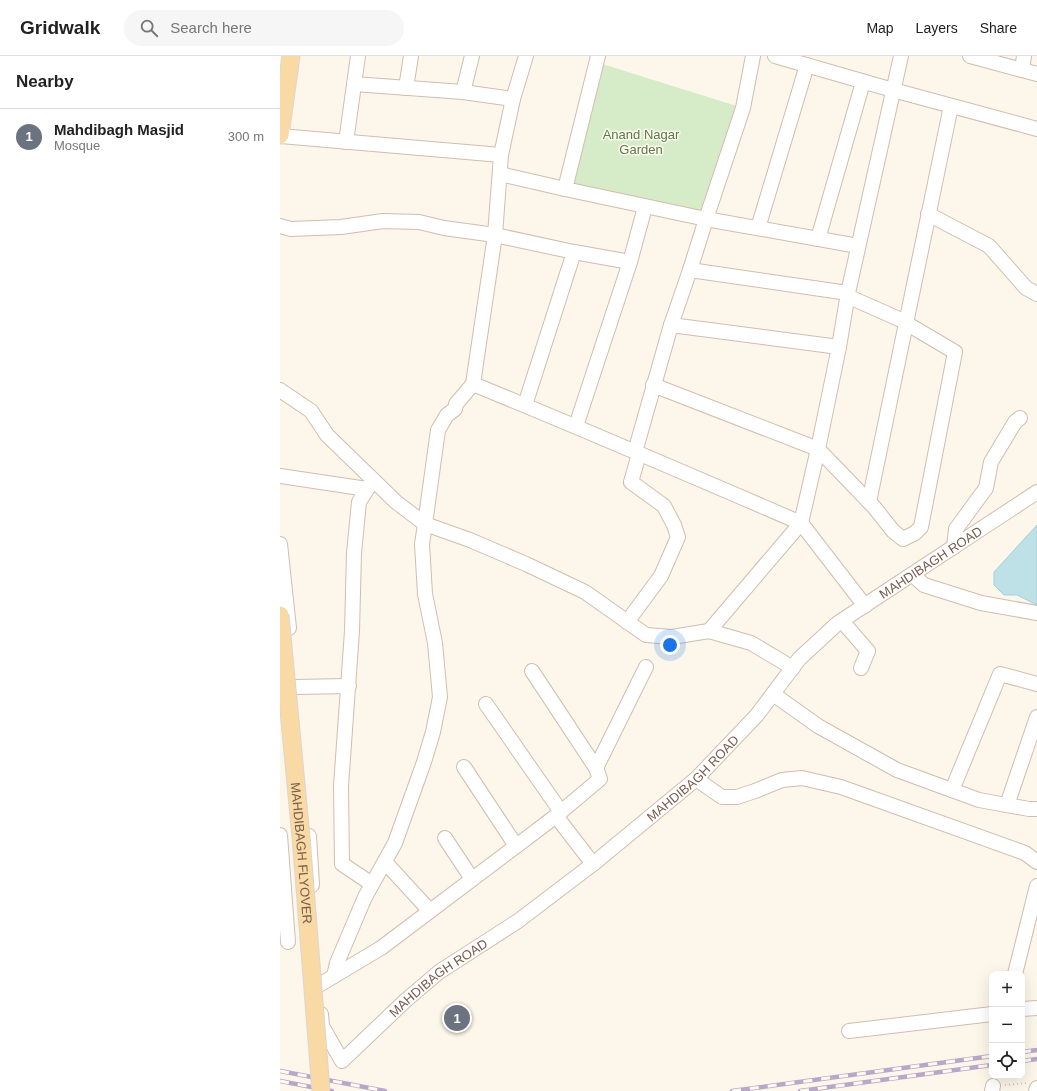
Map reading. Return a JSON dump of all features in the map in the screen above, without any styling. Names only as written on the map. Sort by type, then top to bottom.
[{"type":"main road","points":[[280,136],[291,56]]},
{"type":"main road","name":"MAHDIBAGH FLYOVER","points":[[280,615],[301,837],[320,1091]]},
{"type":"main road","name":"MAHDIBAGH FLYOVER","points":[[280,730],[294,885],[309,1091]]},
{"type":"street","points":[[346,142],[358,56]]},
{"type":"street","points":[[406,88],[411,56]]},
{"type":"street","points":[[463,92],[472,56]]},
{"type":"street","points":[[334,976],[337,963],[365,897],[395,843],[424,762],[433,732],[440,697],[435,643],[425,594],[422,544],[438,430],[447,415],[455,409],[456,404],[473,384],[495,235],[501,155],[513,99],[526,56]]},
{"type":"street","points":[[565,189],[598,56]]},
{"type":"street","points":[[627,622],[661,576],[678,537],[674,525],[664,506],[631,482],[653,385],[671,325],[743,108],[753,56]]},
{"type":"street","points":[[775,56],[863,82],[1037,129]]},
{"type":"street","points":[[709,631],[801,523],[839,347],[858,246],[901,56]]},
{"type":"street","points":[[970,56],[1037,74]]},
{"type":"street","points":[[1022,70],[1024,56]]},
{"type":"street","points":[[758,228],[807,66]]},
{"type":"street","points":[[818,239],[863,82]]},
{"type":"street","points":[[354,84],[463,92],[513,99]]},
{"type":"street","points":[[869,502],[951,106]]},
{"type":"street","points":[[280,136],[501,155]]},
{"type":"street","points":[[500,174],[645,207],[858,246]]},
{"type":"street","points":[[576,426],[630,262],[645,207]]},
{"type":"street","points":[[928,214],[989,246],[1026,288],[1037,294]]},
{"type":"street","points":[[280,226],[290,229],[341,227],[383,221],[419,222],[444,228],[495,235],[630,262]]},
{"type":"street","points":[[525,405],[574,252]]},
{"type":"street","points":[[653,385],[818,449],[869,502],[893,531],[903,539],[916,533],[921,527],[955,352],[899,318],[848,295],[690,270]]},
{"type":"street","points":[[671,325],[839,347]]},
{"type":"street","points":[[473,384],[576,426],[801,523],[865,606]]},
{"type":"street","points":[[280,390],[311,412],[327,435],[370,485],[425,524],[470,540],[526,564],[585,592],[646,635],[672,637],[709,631],[751,643],[793,668]]},
{"type":"street","points":[[954,547],[956,529],[986,488],[991,462],[1015,422],[1020,418]]},
{"type":"street","points":[[280,476],[370,485]]},
{"type":"street","points":[[370,485],[358,502],[354,552],[352,631],[341,786],[342,864],[372,884]]},
{"type":"street","name":"MAHDIBAGH ROAD","points":[[319,985],[322,1026],[342,1061],[404,1001],[439,972],[518,920],[593,864],[696,779],[757,715],[799,659],[842,621],[1037,492]]},
{"type":"street","points":[[280,544],[299,747],[312,859],[319,985],[381,948],[558,814],[600,779],[596,768],[532,671]]},
{"type":"street","points":[[913,575],[924,585],[981,603],[1037,613]]},
{"type":"street","points":[[842,621],[868,651],[861,668]]},
{"type":"street","points":[[596,768],[646,667]]},
{"type":"street","points":[[952,790],[1000,674],[1037,684]]},
{"type":"street","points":[[294,687],[348,686]]},
{"type":"street","points":[[773,694],[818,726],[897,770],[979,800],[1037,809]]},
{"type":"street","points":[[486,704],[558,814],[593,864]]},
{"type":"street","points":[[1008,805],[1034,738],[1037,717]]},
{"type":"street","points":[[464,767],[516,846]]},
{"type":"street","points":[[696,779],[722,797],[737,797],[782,780],[802,778],[841,788],[1025,853],[1037,862]]},
{"type":"street","points":[[280,835],[284,940],[316,942]]},
{"type":"street","points":[[445,838],[472,879]]},
{"type":"street","points":[[385,862],[430,911]]},
{"type":"street","points":[[1016,971],[1037,886]]},
{"type":"street","points":[[1025,1009],[1037,1008]]},
{"type":"street","points":[[849,1031],[989,1014]]},
{"type":"path","points":[[992,1089],[1034,1087]]},
{"type":"green space","name":"Anand Nagar Garden","points":[[596,62],[743,108],[706,219],[565,189]]},
{"type":"water","points":[[1037,525],[1037,605],[1017,595],[1004,595],[994,585],[994,572]]},
{"type":"railway","points":[[1025,1052],[1037,1050]]},
{"type":"railway","points":[[732,1091],[989,1056]]},
{"type":"railway","points":[[1025,1061],[1037,1059]]},
{"type":"railway","points":[[800,1091],[989,1065]]},
{"type":"railway","points":[[280,1071],[385,1091]]},
{"type":"railway","points":[[280,1081],[332,1091]]},
{"type":"place","name":"Mahdibagh Masjid","points":[[457,1018]]}]
